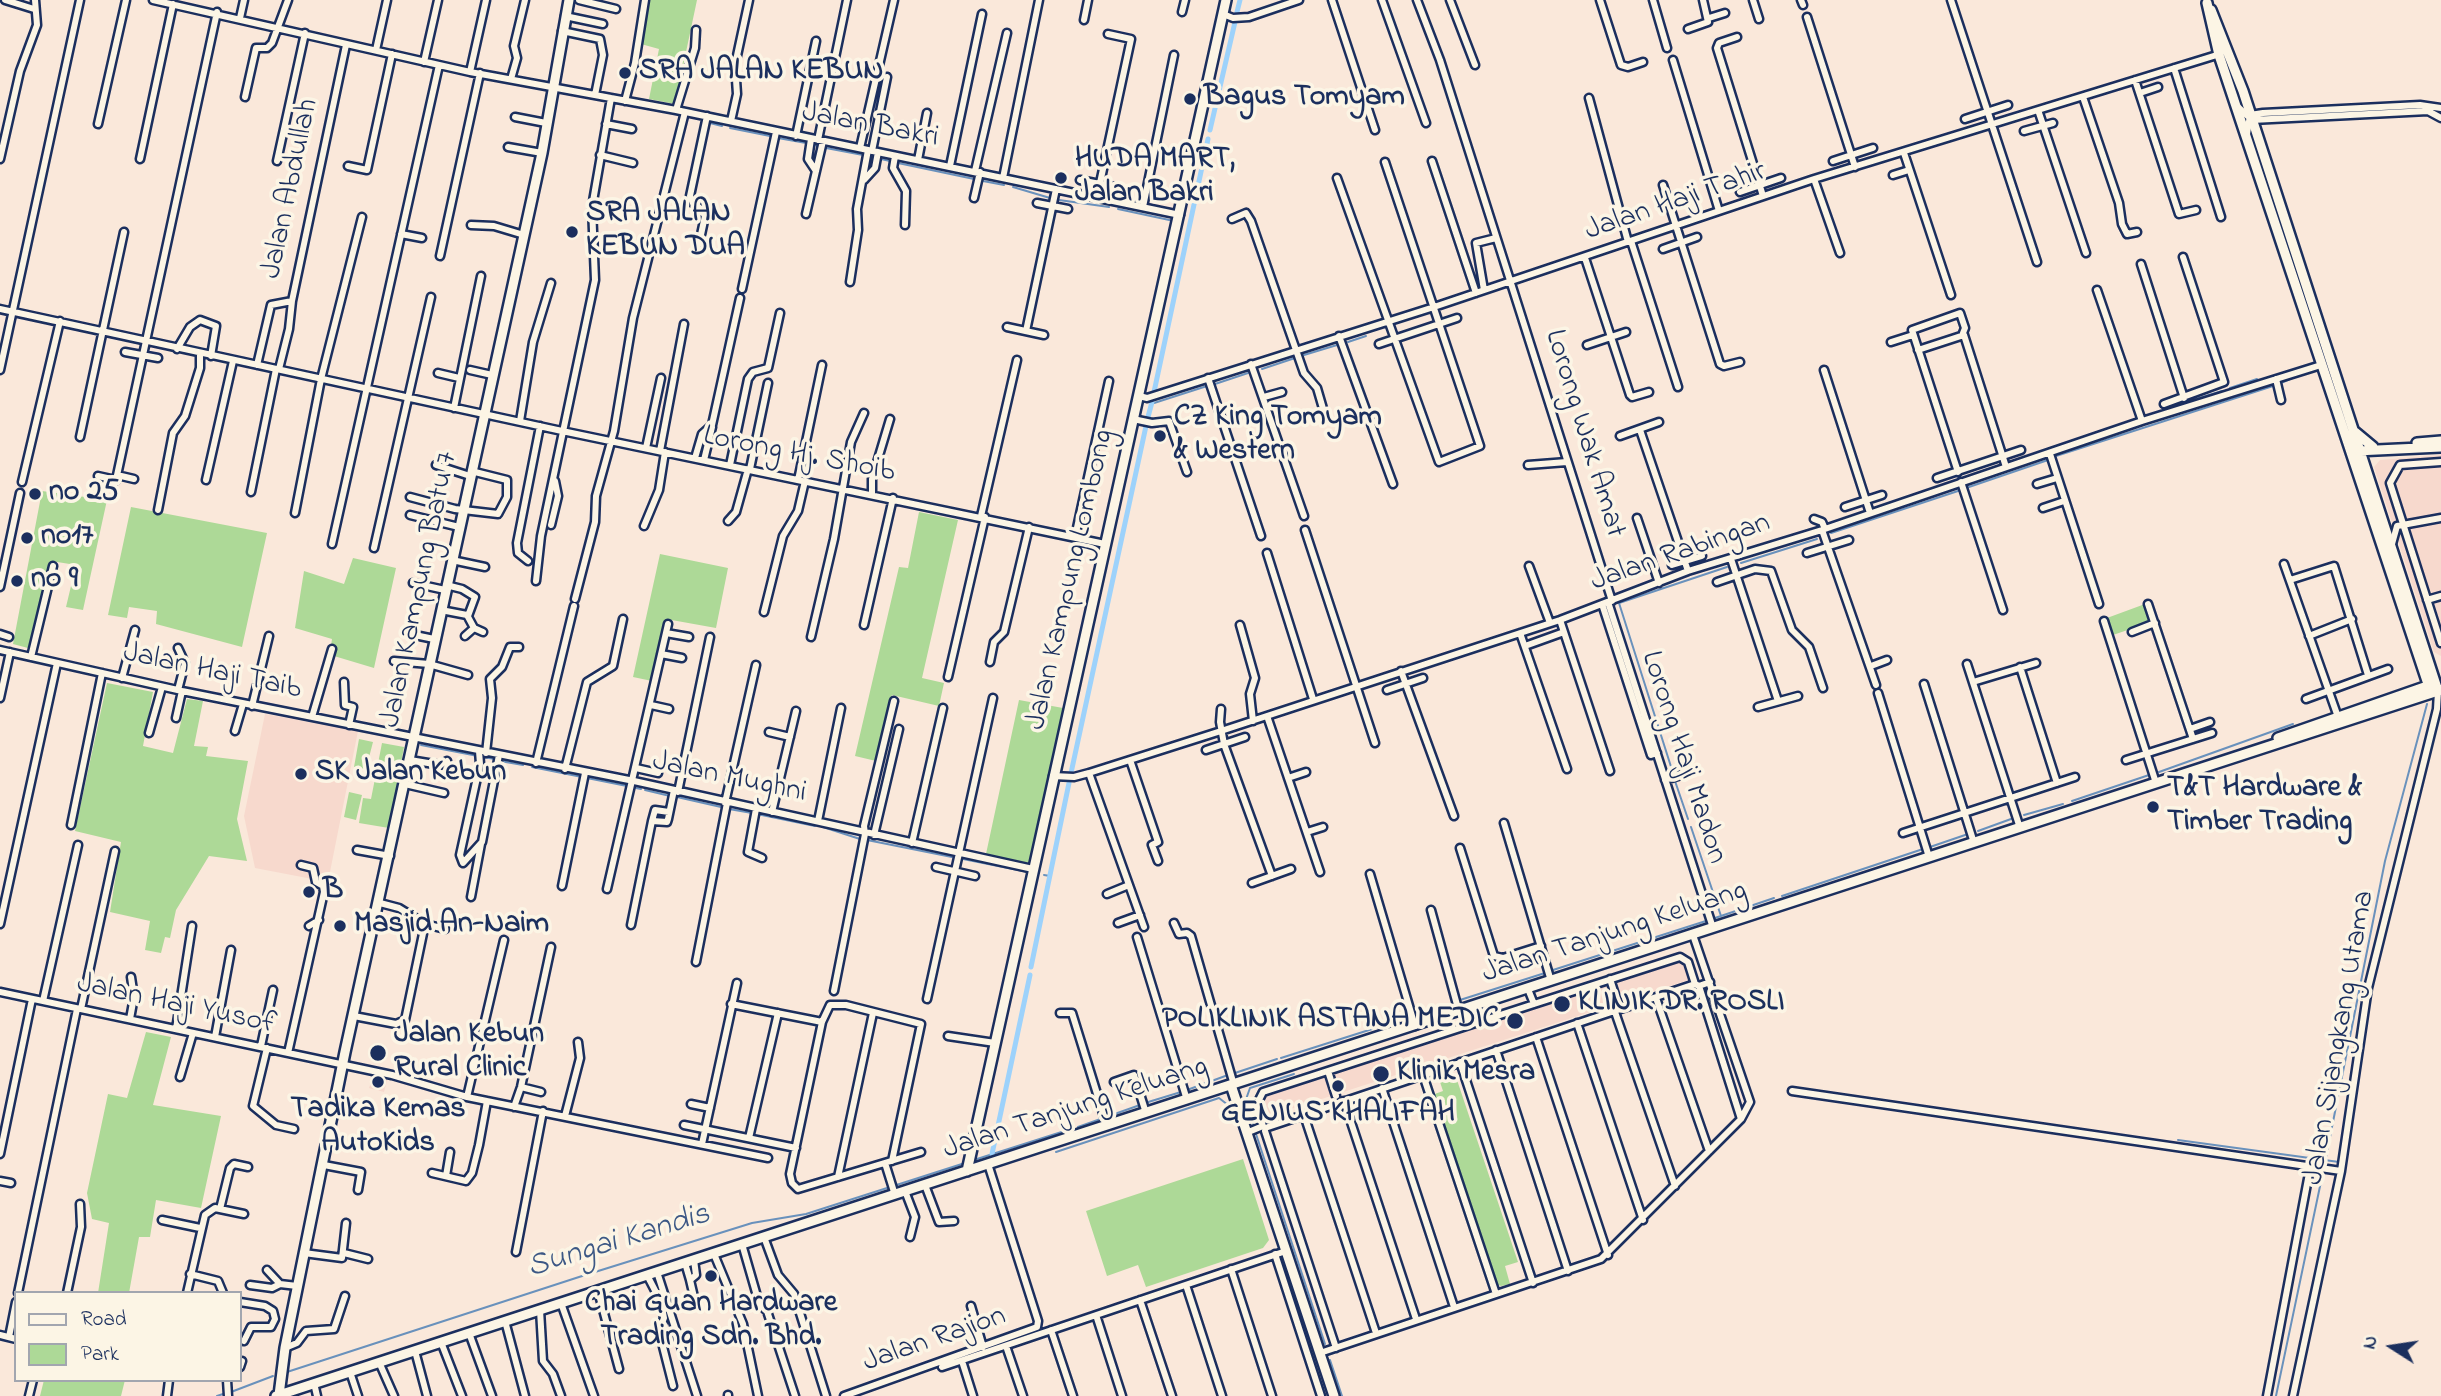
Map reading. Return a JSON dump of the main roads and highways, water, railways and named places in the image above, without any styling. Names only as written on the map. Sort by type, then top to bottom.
[{"type":"waterway","points":[[1237,12],[1240,0]]},
{"type":"waterway","points":[[1210,130],[1235,22]]},
{"type":"waterway","points":[[710,123],[722,126]]},
{"type":"waterway","points":[[730,128],[770,136]]},
{"type":"waterway","points":[[778,138],[806,143]]},
{"type":"waterway","points":[[1154,392],[1208,139]]},
{"type":"waterway","points":[[826,148],[863,155]]},
{"type":"waterway","points":[[881,159],[890,161]]},
{"type":"waterway","points":[[898,163],[974,179]]},
{"type":"waterway","points":[[983,181],[1004,185]]},
{"type":"waterway","points":[[1013,187],[1050,198]]},
{"type":"waterway","points":[[1059,200],[1109,207]]},
{"type":"waterway","points":[[1118,209],[1174,221]]},
{"type":"waterway","points":[[1348,342],[1366,336]]},
{"type":"waterway","points":[[1304,355],[1337,345]]},
{"type":"waterway","points":[[1262,369],[1295,358]]},
{"type":"waterway","points":[[1215,384],[1248,373]]},
{"type":"waterway","points":[[2281,383],[2297,376]]},
{"type":"waterway","points":[[2230,388],[2257,379]]},
{"type":"waterway","points":[[1151,404],[1207,386]]},
{"type":"waterway","points":[[2056,456],[2273,386]]},
{"type":"waterway","points":[[2190,401],[2222,391]]},
{"type":"waterway","points":[[1148,417],[1152,402]]},
{"type":"waterway","points":[[2163,410],[2181,404]]},
{"type":"waterway","points":[[1071,773],[1146,426]]},
{"type":"waterway","points":[[1966,488],[2048,460]]},
{"type":"waterway","points":[[1831,533],[1961,490]]},
{"type":"waterway","points":[[1741,563],[1817,539]]},
{"type":"waterway","points":[[1673,773],[1619,603],[1727,567]]},
{"type":"waterway","points":[[2324,1167],[2385,861],[2427,704]]},
{"type":"waterway","name":"Sungai Kandis","points":[[2159,772],[2293,724]]},
{"type":"waterway","points":[[421,745],[478,756]]},
{"type":"waterway","points":[[483,757],[495,759]]},
{"type":"waterway","points":[[500,761],[523,765]]},
{"type":"waterway","points":[[532,767],[582,777]]},
{"type":"waterway","name":"Sungai Kandis","points":[[2072,801],[2149,775]]},
{"type":"waterway","points":[[587,778],[627,786]]},
{"type":"waterway","points":[[1675,781],[1688,819]]},
{"type":"waterway","points":[[1031,967],[1069,783]]},
{"type":"waterway","points":[[636,788],[641,789]]},
{"type":"waterway","points":[[645,790],[670,796]]},
{"type":"waterway","points":[[677,797],[721,807]]},
{"type":"waterway","name":"Sungai Kandis","points":[[2024,815],[2063,804]]},
{"type":"waterway","points":[[729,809],[752,813]]},
{"type":"waterway","points":[[757,814],[815,826]]},
{"type":"waterway","name":"Sungai Kandis","points":[[1978,831],[2011,819]]},
{"type":"waterway","points":[[823,827],[860,839]]},
{"type":"waterway","points":[[1691,827],[1721,916]]},
{"type":"waterway","name":"Sungai Kandis","points":[[1930,847],[1968,834]]},
{"type":"waterway","points":[[867,840],[952,857]]},
{"type":"waterway","name":"Sungai Kandis","points":[[1782,896],[1923,849]]},
{"type":"waterway","points":[[963,859],[1028,872]]},
{"type":"waterway","points":[[1044,875],[1050,876]]},
{"type":"waterway","name":"Sungai Kandis","points":[[1715,918],[1774,898]]},
{"type":"waterway","name":"Sungai Kandis","points":[[1553,970],[1709,920]]},
{"type":"waterway","name":"Sungai Kandis","points":[[1460,1000],[1545,973]]},
{"type":"waterway","points":[[992,1154],[1030,975]]},
{"type":"waterway","name":"Sungai Kandis","points":[[1415,1015],[1446,1005]]},
{"type":"waterway","name":"Sungai Kandis","points":[[1281,1058],[1410,1017]]},
{"type":"waterway","name":"Sungai Kandis","points":[[1235,1073],[1277,1059]]},
{"type":"waterway","points":[[1253,1124],[1245,1102],[1250,1088],[1294,1074]]},
{"type":"waterway","name":"Sungai Kandis","points":[[1187,1090],[1228,1075]]},
{"type":"waterway","name":"Sungai Kandis","points":[[1145,1103],[1181,1092]]},
{"type":"waterway","points":[[1056,1152],[1219,1098],[1228,1105]]},
{"type":"waterway","name":"Sungai Kandis","points":[[1078,1127],[1140,1105]]},
{"type":"waterway","name":"Sungai Kandis","points":[[977,1159],[1071,1129]]},
{"type":"waterway","points":[[1256,1134],[1325,1344]]},
{"type":"waterway","points":[[2178,1140],[2339,1162]]},
{"type":"waterway","name":"Sungai Kandis","points":[[287,1372],[752,1223],[806,1214],[965,1163]]},
{"type":"waterway","points":[[2276,1396],[2323,1172]]},
{"type":"waterway","points":[[1330,1360],[1342,1396]]},
{"type":"waterway","name":"Sungai Kandis","points":[[231,1392],[273,1376]]},
{"type":"waterway","name":"Sungai Kandis","points":[[217,1396],[226,1393]]},
{"type":"place","name":"SRA JALAN KEBUN","points":[[625,73]]},
{"type":"place","name":"Bagus Tomyam","points":[[1190,99]]},
{"type":"place","name":"HUDA MART, Jalan Bakri","points":[[1061,178]]},
{"type":"place","name":"SRA JALAN KEBUN DUA","points":[[572,232]]},
{"type":"place","name":"CZ King Tomyam & Western","points":[[1160,436]]},
{"type":"place","name":"no 25","points":[[35,494]]},
{"type":"place","name":"no17","points":[[27,538]]},
{"type":"place","name":"no 9","points":[[17,581]]},
{"type":"place","name":"SK Jalan Kebun","points":[[301,774]]},
{"type":"place","name":"T&T Hardware & Timber Trading","points":[[2153,807]]},
{"type":"place","name":"B","points":[[309,892]]},
{"type":"place","name":"Masjid An-Naim","points":[[340,926]]},
{"type":"place","name":"KLINIK DR. ROSLI","points":[[1562,1004]]},
{"type":"place","name":"POLIKLINIK ASTANA MEDIC","points":[[1515,1021]]},
{"type":"place","name":"Jalan Kebun Rural Clinic","points":[[378,1053]]},
{"type":"place","name":"Klinik Mesra","points":[[1381,1074]]},
{"type":"place","name":"Tadika Kemas AutoKids","points":[[378,1082]]},
{"type":"place","name":"GENIUS KHALIFAH","points":[[1338,1086]]},
{"type":"place","name":"Chai Guan Hardware Trading Sdn. Bhd.","points":[[711,1276]]}]
